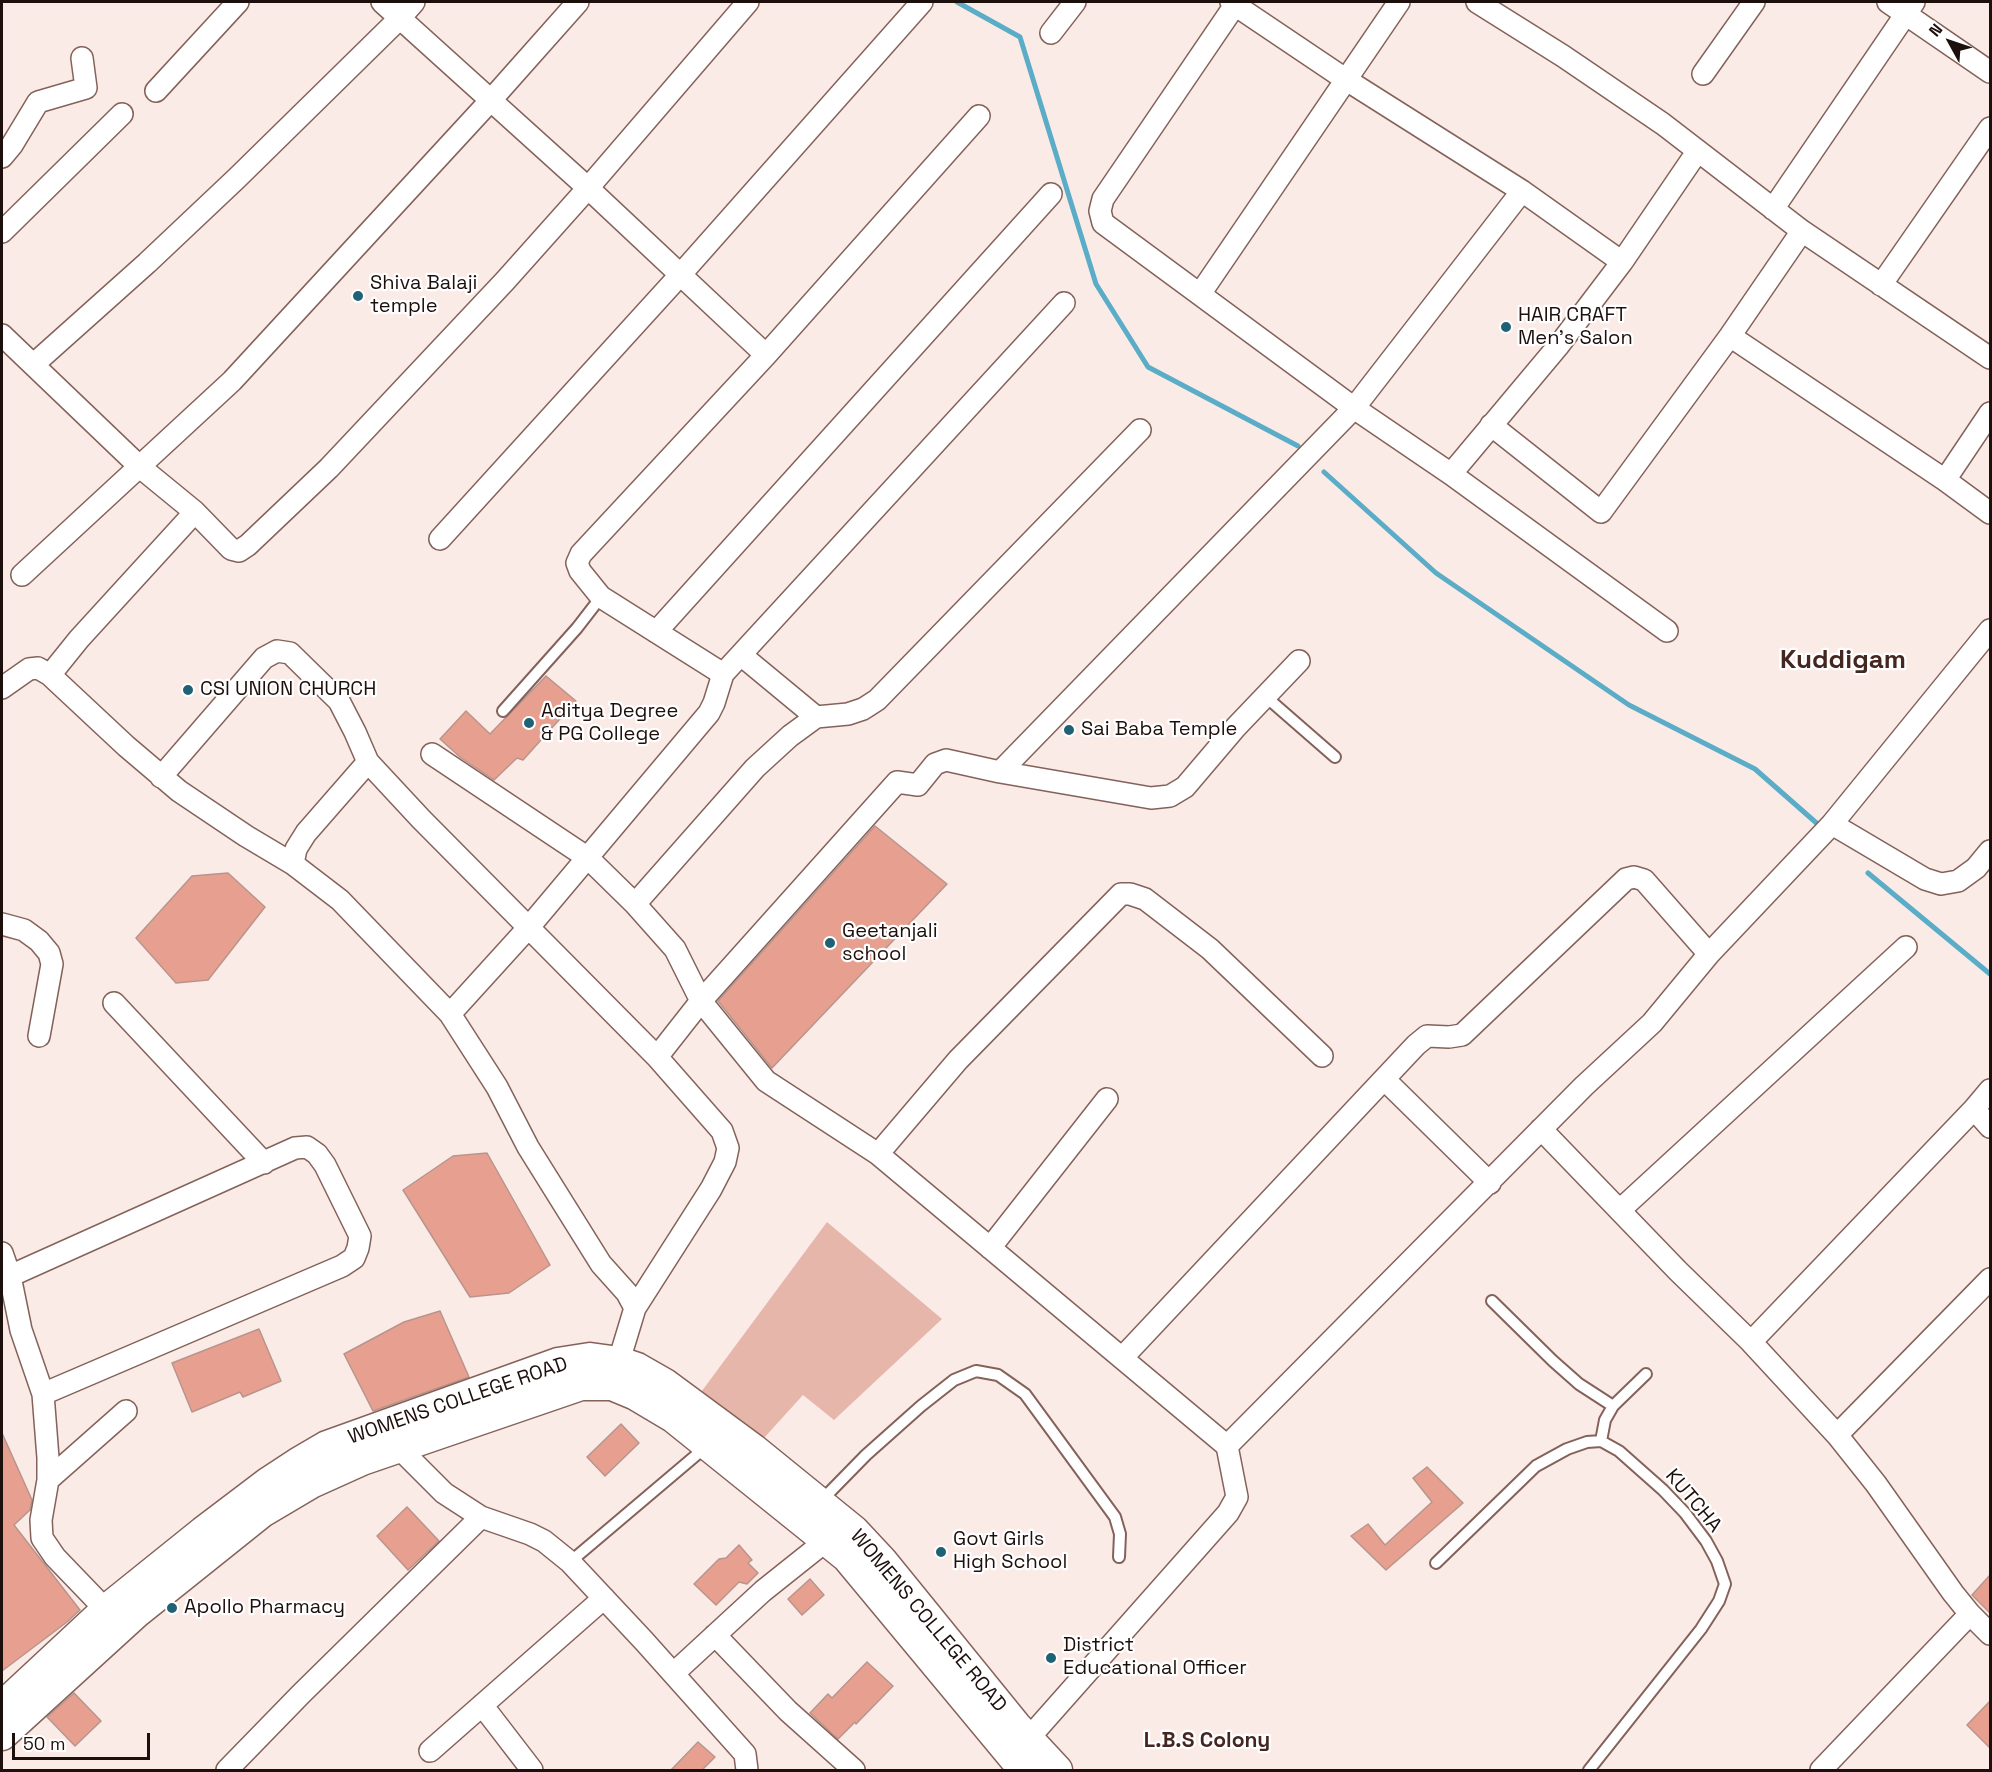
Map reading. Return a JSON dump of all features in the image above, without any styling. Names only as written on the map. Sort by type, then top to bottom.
[{"type":"main road","name":"WOMENS COLLEGE ROAD","points":[[2,1707],[106,1610],[203,1532],[288,1469],[327,1446],[393,1437],[637,1368],[666,1384],[753,1449],[812,1512],[826,1540],[861,1572],[1024,1770]]},
{"type":"main road","name":"WOMENS COLLEGE ROAD","points":[[615,1373],[636,1395],[673,1417],[708,1445],[812,1512],[854,1531],[882,1560],[1028,1739],[1057,1770]]},
{"type":"main road","name":"WOMENS COLLEGE ROAD","points":[[2,1735],[136,1612],[262,1512],[311,1483],[362,1460],[393,1437]]},
{"type":"street","points":[[156,91],[238,2]]},
{"type":"street","points":[[382,2],[588,188],[766,355]]},
{"type":"street","points":[[34,364],[147,263],[237,178],[414,2]]},
{"type":"street","points":[[22,575],[232,381],[266,346],[578,2]]},
{"type":"street","points":[[2,335],[140,467],[195,512],[231,549],[239,551],[329,468],[505,281],[748,2]]},
{"type":"street","points":[[440,539],[681,274],[922,2]]},
{"type":"street","points":[[1051,33],[1075,2]]},
{"type":"street","points":[[1200,294],[1399,2]]},
{"type":"street","points":[[1477,2],[1563,56],[1663,124],[1802,231],[1990,358]]},
{"type":"street","points":[[1703,74],[1754,2]]},
{"type":"street","points":[[1888,2],[1910,8],[1990,72]]},
{"type":"street","points":[[1622,262],[1522,191],[1345,80],[1233,3],[1103,199],[1100,211],[1103,223],[1114,232],[1354,408],[1451,474],[1667,631]]},
{"type":"street","points":[[1773,209],[1910,8]]},
{"type":"street","points":[[2,157],[38,102],[86,88],[82,58]]},
{"type":"street","points":[[2,232],[122,114]]},
{"type":"street","points":[[719,686],[656,632],[597,601],[577,563],[581,554],[766,355],[979,116]]},
{"type":"street","points":[[1881,285],[1990,128]]},
{"type":"street","points":[[1451,474],[1559,345],[1622,262],[1697,152]]},
{"type":"street","points":[[1000,772],[1354,408],[1522,191]]},
{"type":"street","points":[[656,632],[1051,195]]},
{"type":"street","points":[[1491,425],[1601,512],[1730,336],[1802,231]]},
{"type":"street","points":[[450,1014],[529,927],[709,713],[719,686],[741,655],[1064,303]]},
{"type":"street","points":[[1730,336],[1945,480],[1990,513]]},
{"type":"street","points":[[1945,480],[1990,413]]},
{"type":"street","points":[[635,903],[755,768],[790,736],[814,718],[848,714],[863,709],[877,700],[1140,430]]},
{"type":"street","points":[[50,675],[79,639],[195,512]]},
{"type":"street","points":[[1227,1446],[1541,1129],[1652,1023],[1709,954],[1832,824],[1990,630]]},
{"type":"street","points":[[161,777],[264,658],[277,651],[290,653],[339,701],[368,762],[421,819],[657,1057],[722,1131],[728,1148],[725,1162],[711,1189],[635,1308],[615,1373]]},
{"type":"street","points":[[741,655],[814,718]]},
{"type":"street","points":[[657,1057],[701,1001],[897,782],[918,785],[936,764],[946,760],[1000,772],[1151,798],[1170,796],[1185,787],[1299,661]]},
{"type":"street","points":[[2,688],[29,669],[38,668],[50,675],[179,792],[293,864],[340,900],[450,1014],[498,1087],[528,1147],[601,1264],[627,1293],[635,1308]]},
{"type":"street","points":[[432,754],[588,858],[635,903],[675,949],[701,1001],[766,1081],[878,1154],[1227,1446],[1237,1497],[1228,1513],[1028,1739]]},
{"type":"street","points":[[293,864],[297,849],[306,833],[368,762]]},
{"type":"street","points":[[1832,824],[1925,879],[1941,884],[1958,881],[1976,868],[1990,850]]},
{"type":"street","points":[[1122,1358],[1416,1045],[1427,1036],[1462,1035],[1626,879],[1634,877],[1644,880],[1709,954]]},
{"type":"street","points":[[878,1154],[958,1060],[1121,894],[1130,894],[1145,899],[1210,949],[1322,1056]]},
{"type":"street","points":[[2,924],[24,930],[50,952],[52,964],[39,1036]]},
{"type":"street","points":[[1620,1210],[1906,947]]},
{"type":"street","points":[[114,1004],[264,1163]]},
{"type":"street","points":[[1384,1080],[1490,1183]]},
{"type":"street","points":[[1751,1342],[1990,1090]]},
{"type":"street","points":[[990,1248],[1107,1099]]},
{"type":"street","points":[[1974,1109],[1990,1127]]},
{"type":"street","points":[[1541,1129],[1751,1342],[1837,1435],[1876,1484],[1936,1571],[1970,1614],[1990,1634]]},
{"type":"street","points":[[10,1276],[295,1148],[307,1147],[317,1154],[325,1165],[360,1236],[354,1258],[342,1266],[43,1394]]},
{"type":"street","points":[[2,1253],[10,1276],[21,1330],[43,1394],[48,1480],[41,1520],[42,1538],[55,1557],[106,1610]]},
{"type":"street","points":[[1837,1435],[1990,1279]]},
{"type":"street","points":[[48,1480],[126,1411]]},
{"type":"street","points":[[393,1437],[444,1493],[481,1517],[537,1537],[570,1562],[674,1673],[745,1754],[747,1770]]},
{"type":"street","points":[[227,1770],[481,1517]]},
{"type":"street","points":[[674,1673],[763,1591],[826,1540]]},
{"type":"street","points":[[430,1751],[604,1598]]},
{"type":"street","points":[[1821,1770],[1970,1614]]},
{"type":"street","points":[[715,1635],[788,1711],[854,1770]]},
{"type":"street","points":[[482,1705],[532,1770]]},
{"type":"lane","points":[[503,711],[577,628],[597,601]]},
{"type":"lane","points":[[1267,697],[1335,757]]},
{"type":"lane","points":[[1492,1301],[1570,1376],[1613,1406]]},
{"type":"lane","points":[[812,1512],[866,1455],[921,1406],[954,1380],[976,1371],[998,1375],[1025,1394],[1115,1517],[1120,1534],[1119,1557]]},
{"type":"lane","points":[[1436,1563],[1536,1466],[1567,1449],[1587,1442],[1601,1441],[1605,1420],[1613,1406],[1646,1374]]},
{"type":"lane","name":"KUTCHA","points":[[1589,1770],[1701,1629],[1719,1601],[1725,1584],[1717,1561],[1706,1541],[1685,1513],[1664,1490],[1619,1451],[1601,1441]]},
{"type":"lane","points":[[570,1562],[708,1445]]},
{"type":"shaded area","points":[[827,1222],[942,1319],[834,1420],[803,1395],[754,1449],[690,1407]]},
{"type":"building","name":"Aditya Degree & PG College","points":[[546,676],[576,701],[523,760],[517,758],[494,780],[460,757],[440,739],[466,711],[490,734]]},
{"type":"building","name":"Geetanjali school","points":[[875,826],[947,884],[772,1068],[718,1001]]},
{"type":"building","points":[[228,873],[265,907],[208,980],[176,983],[136,938],[192,876]]},
{"type":"building","points":[[487,1153],[550,1265],[509,1293],[470,1297],[403,1190],[453,1156]]},
{"type":"building","points":[[440,1311],[469,1377],[373,1411],[344,1354],[404,1322]]},
{"type":"building","points":[[259,1329],[281,1381],[243,1397],[240,1392],[192,1412],[172,1363]]},
{"type":"building","points":[[621,1424],[639,1443],[605,1476],[587,1457]]},
{"type":"building","points":[[2,1433],[32,1500],[30,1510],[14,1525],[80,1610],[2,1671]]},
{"type":"building","points":[[1427,1467],[1463,1503],[1386,1570],[1351,1536],[1368,1524],[1385,1545],[1432,1502],[1413,1478]]},
{"type":"building","points":[[407,1507],[439,1541],[408,1570],[377,1536]]},
{"type":"building","points":[[739,1545],[752,1560],[748,1563],[758,1573],[747,1584],[739,1582],[716,1605],[694,1584],[719,1559],[726,1558]]},
{"type":"building","points":[[1990,1575],[1990,1613],[1972,1595]]},
{"type":"building","points":[[810,1579],[824,1595],[802,1615],[788,1599]]},
{"type":"building","points":[[867,1662],[893,1686],[838,1739],[810,1713],[828,1694],[832,1698]]},
{"type":"building","points":[[74,1693],[101,1721],[75,1746],[47,1717]]},
{"type":"building","points":[[1990,1701],[1990,1748],[1967,1725]]},
{"type":"building","points":[[698,1742],[715,1757],[702,1770],[671,1770]]},
{"type":"waterway","points":[[957,2],[1020,37],[1096,284],[1148,367],[1298,446]]},
{"type":"waterway","points":[[1324,472],[1436,573],[1629,705],[1755,769],[1821,827]]},
{"type":"waterway","points":[[1868,873],[1990,974]]},
{"type":"place","name":"Shiva Balaji temple","points":[[358,296]]},
{"type":"place","name":"HAIR CRAFT Men's Salon","points":[[1506,327]]},
{"type":"place","name":"CSI UNION CHURCH","points":[[188,690]]},
{"type":"place","name":"Aditya Degree & PG College","points":[[529,723]]},
{"type":"place","name":"Sai Baba Temple","points":[[1069,730]]},
{"type":"place","name":"Geetanjali school","points":[[830,943]]},
{"type":"place","name":"Govt Girls High School","points":[[941,1552]]},
{"type":"place","name":"Apollo Pharmacy","points":[[172,1608]]},
{"type":"place","name":"District Educational Officer","points":[[1051,1658]]},
{"type":"district","name":"Kuddigam","points":[[1843,661]]},
{"type":"district","name":"L.B.S Colony","points":[[1207,1741]]}]
